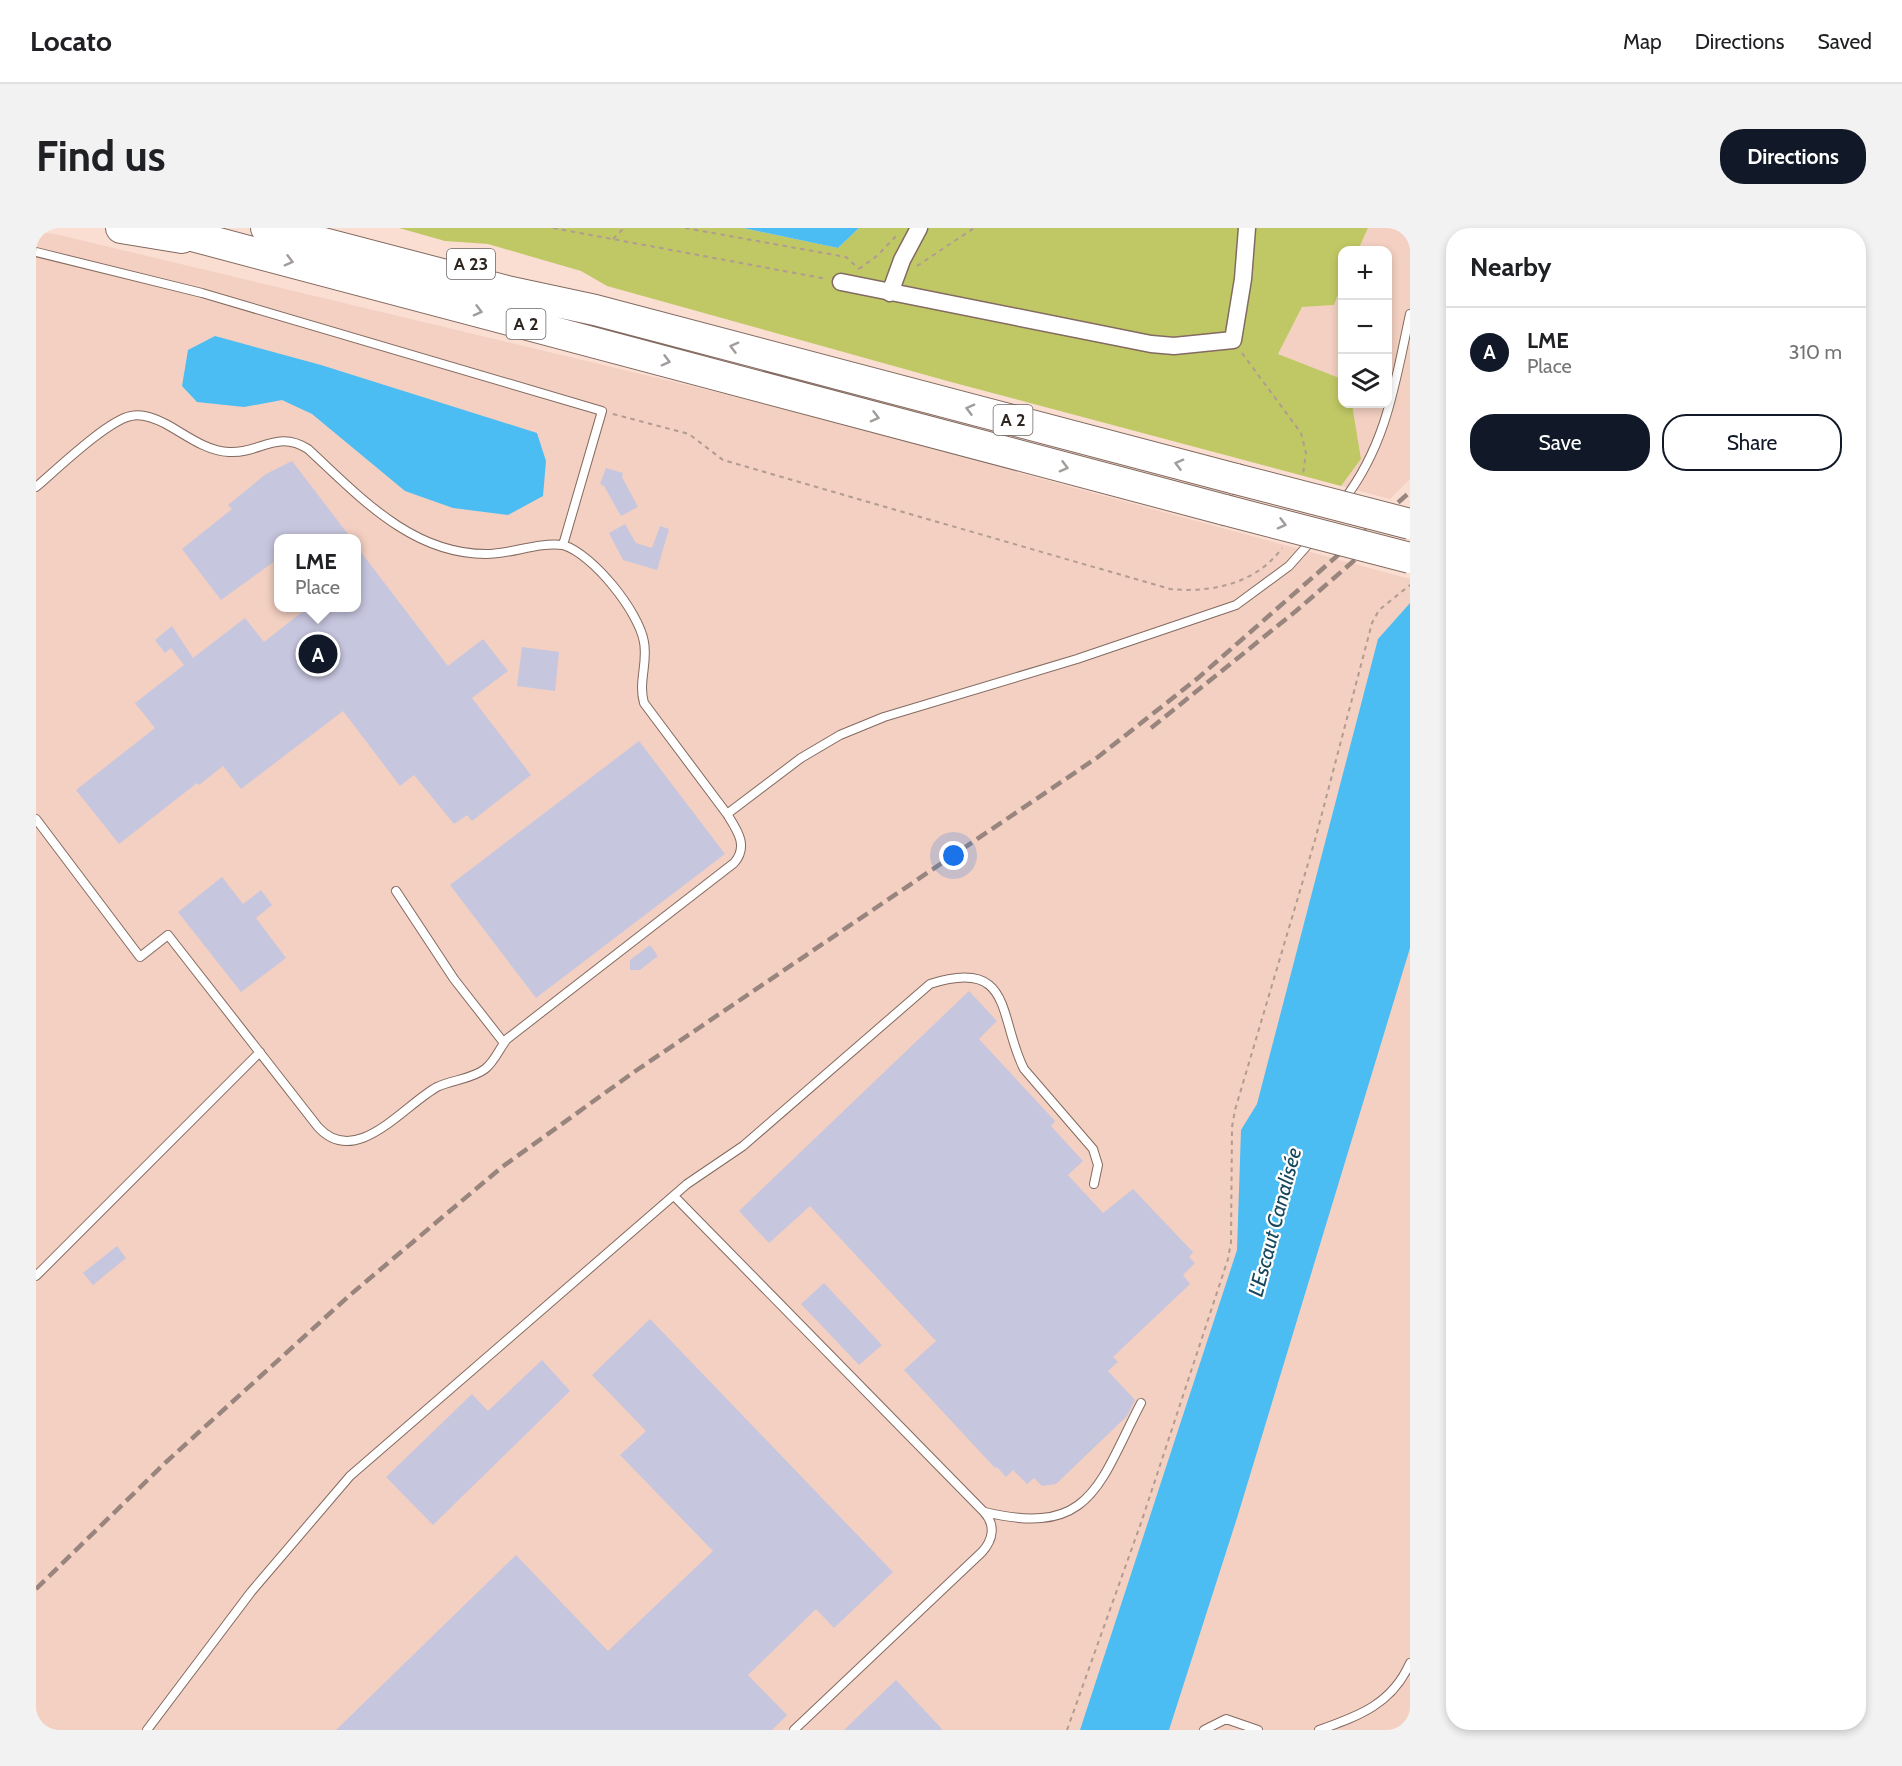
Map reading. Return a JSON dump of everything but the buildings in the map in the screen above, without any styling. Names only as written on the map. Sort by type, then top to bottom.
[{"type":"highway","points":[[121,228],[232,246]]},
{"type":"highway","name":"A 2","points":[[162,228],[1410,558]]},
{"type":"highway","name":"A 2","points":[[266,228],[511,292],[595,310],[1410,524]]},
{"type":"highway","name":"A 23","points":[[344,228],[489,270],[595,310]]},
{"type":"street","points":[[890,292],[896,274],[919,228]]},
{"type":"street","points":[[841,282],[1151,344],[1174,346],[1233,340],[1243,279],[1247,228]]},
{"type":"lane","points":[[36,252],[202,292],[602,411],[563,545]]},
{"type":"lane","points":[[1330,517],[1350,492],[1378,445],[1388,414],[1410,314]]},
{"type":"lane","points":[[36,487],[116,421],[137,415],[159,420],[219,451],[241,452],[281,440],[295,442],[308,449],[383,516],[414,536],[438,546],[487,554],[549,544],[563,545],[577,550],[590,559],[635,617],[644,641],[641,689],[644,703],[727,814],[739,832],[742,844],[740,855],[734,863],[504,1043],[493,1060],[481,1072],[440,1086],[370,1135],[349,1141],[335,1140],[324,1133],[168,935],[140,957],[36,819]]},
{"type":"lane","points":[[727,814],[801,758],[840,735],[884,717],[1087,656],[1236,605],[1289,566],[1324,525]]},
{"type":"lane","points":[[396,891],[454,979],[504,1043]]},
{"type":"lane","points":[[147,1730],[251,1592],[350,1476],[674,1196],[749,1142],[930,984],[950,978],[974,978],[990,984],[1004,1006],[1017,1055],[1024,1069],[1093,1149],[1098,1165],[1094,1184]]},
{"type":"lane","points":[[36,1276],[260,1052]]},
{"type":"lane","points":[[674,1196],[984,1512],[991,1523],[992,1536],[987,1547],[794,1730]]},
{"type":"lane","points":[[984,1512],[1013,1519],[1040,1518],[1074,1510],[1094,1493],[1140,1403]]},
{"type":"lane","points":[[1319,1730],[1359,1716],[1380,1704],[1401,1681],[1410,1663]]},
{"type":"lane","points":[[1204,1730],[1226,1719],[1258,1730]]},
{"type":"path","points":[[553,228],[841,282],[878,255],[900,233]]},
{"type":"path","points":[[613,239],[624,228]]},
{"type":"path","points":[[685,228],[846,257],[860,269]]},
{"type":"path","points":[[896,274],[909,271],[974,228]]},
{"type":"path","points":[[602,411],[689,434],[723,460],[1160,586],[1192,590],[1223,586]]},
{"type":"path","points":[[1067,1730],[1142,1520],[1228,1259],[1231,1242],[1232,1127],[1235,1110],[1315,840],[1372,623],[1379,610],[1410,585]]},
{"type":"shaded area","points":[[1368,228],[1410,228],[1410,479],[1390,499],[1341,486],[1361,459],[1353,408],[1392,408],[1392,246],[1360,246]]},
{"type":"shaded area","points":[[36,232],[55,234],[762,403],[1410,579],[1410,1730],[36,1730]]},
{"type":"shaded area","points":[[1338,295],[1338,377],[1278,354],[1302,307],[1334,305]]},
{"type":"green space","points":[[399,228],[743,228],[838,248],[859,228],[1368,228],[1360,246],[1338,246],[1338,295],[1334,305],[1302,307],[1278,354],[1338,377],[1338,408],[1353,408],[1361,459],[1341,486],[951,382],[607,286],[581,271],[488,244],[445,241]]},
{"type":"water","points":[[743,228],[859,228],[838,248]]},
{"type":"water","points":[[215,336],[321,365],[537,433],[546,461],[543,496],[508,515],[453,508],[405,491],[312,414],[282,400],[244,407],[197,402],[182,386],[188,350]]},
{"type":"water","name":"L'Escaut Canalisée","points":[[1410,603],[1410,948],[1237,1518],[1169,1730],[1080,1730],[1237,1250],[1241,1130],[1257,1104],[1378,639]]},
{"type":"railway","points":[[36,1589],[165,1463],[350,1295],[502,1167],[634,1072],[1098,757],[1198,678],[1410,492]]},
{"type":"railway","points":[[1151,728],[1296,611],[1410,512]]},
{"type":"place","name":"LME","points":[[318,654]]}]
